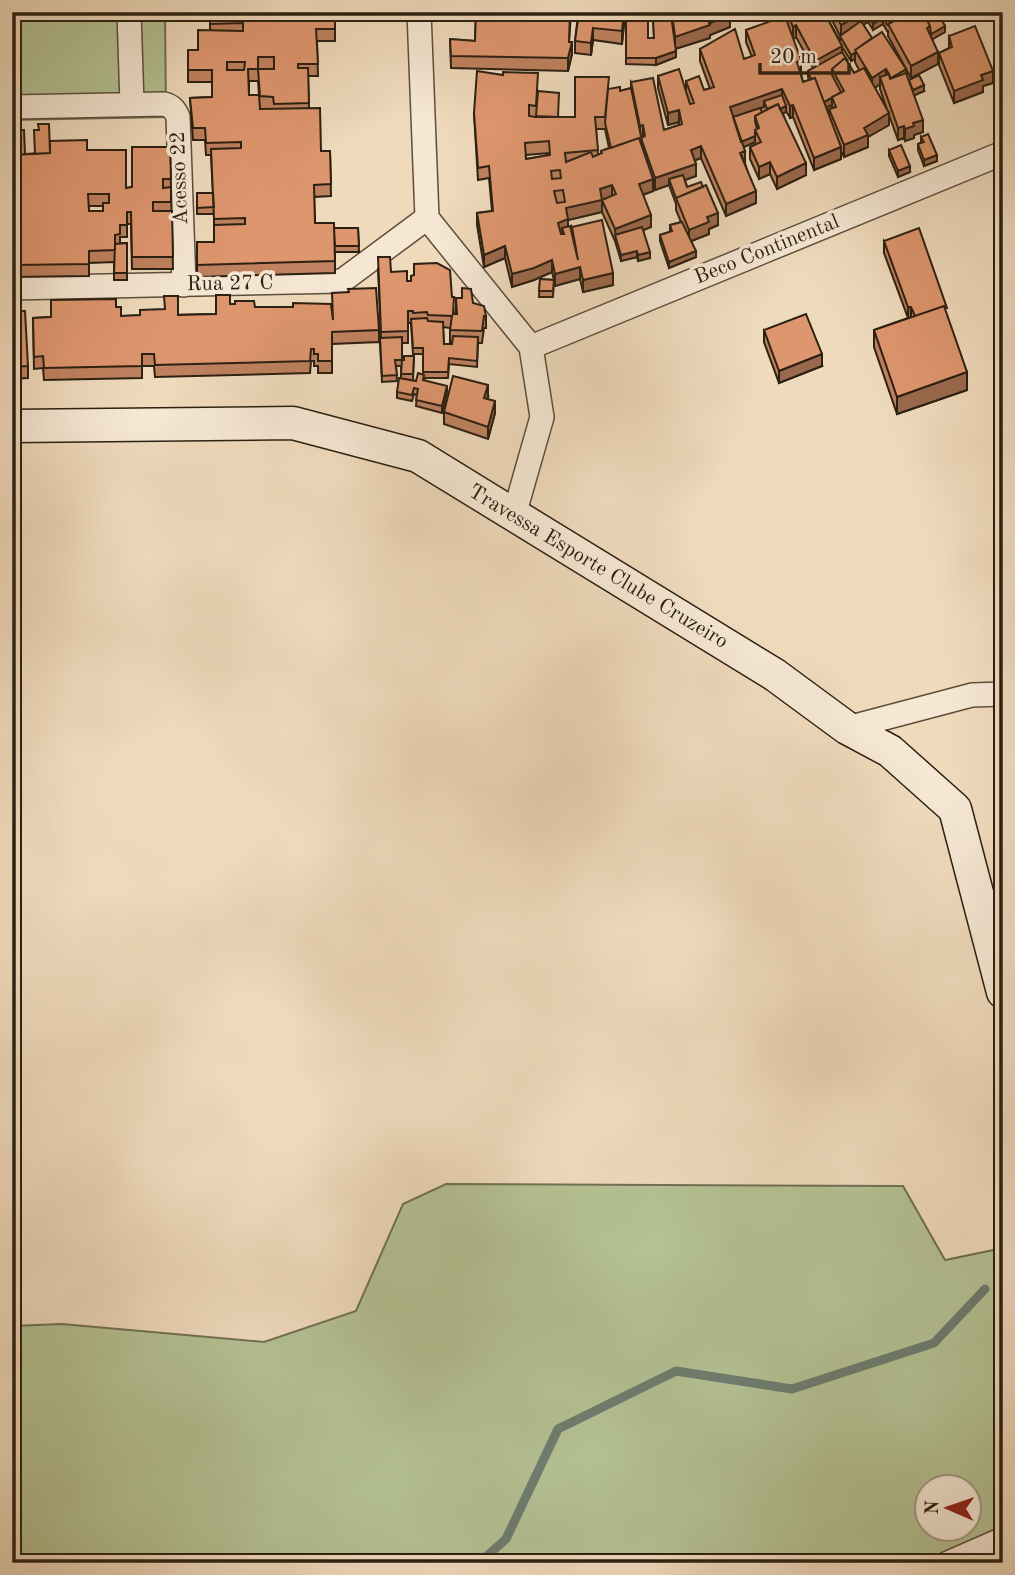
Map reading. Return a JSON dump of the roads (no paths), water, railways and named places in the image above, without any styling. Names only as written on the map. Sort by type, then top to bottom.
[{"type":"street","points":[[129,12],[132,104]]},
{"type":"street","points":[[419,12],[427,218],[531,347],[542,417],[514,515]]},
{"type":"street","name":"Acesso 22","points":[[12,107],[132,104],[171,106],[178,117],[184,285]]},
{"type":"street","name":"Beco Continental","points":[[531,347],[1003,153]]},
{"type":"street","name":"Rua 27 C","points":[[12,288],[342,281],[427,218]]},
{"type":"street","name":"Travessa Esporte Clube Cruzeiro","points":[[12,426],[293,423],[418,456],[775,675],[847,728],[890,751],[955,809],[1003,992]]},
{"type":"street","points":[[847,728],[972,695],[1003,694]]},
{"type":"street","points":[[948,1563],[1003,1539]]},
{"type":"waterway","points":[[479,1563],[506,1539],[558,1429],[676,1371],[792,1389],[934,1343],[985,1289]]}]
